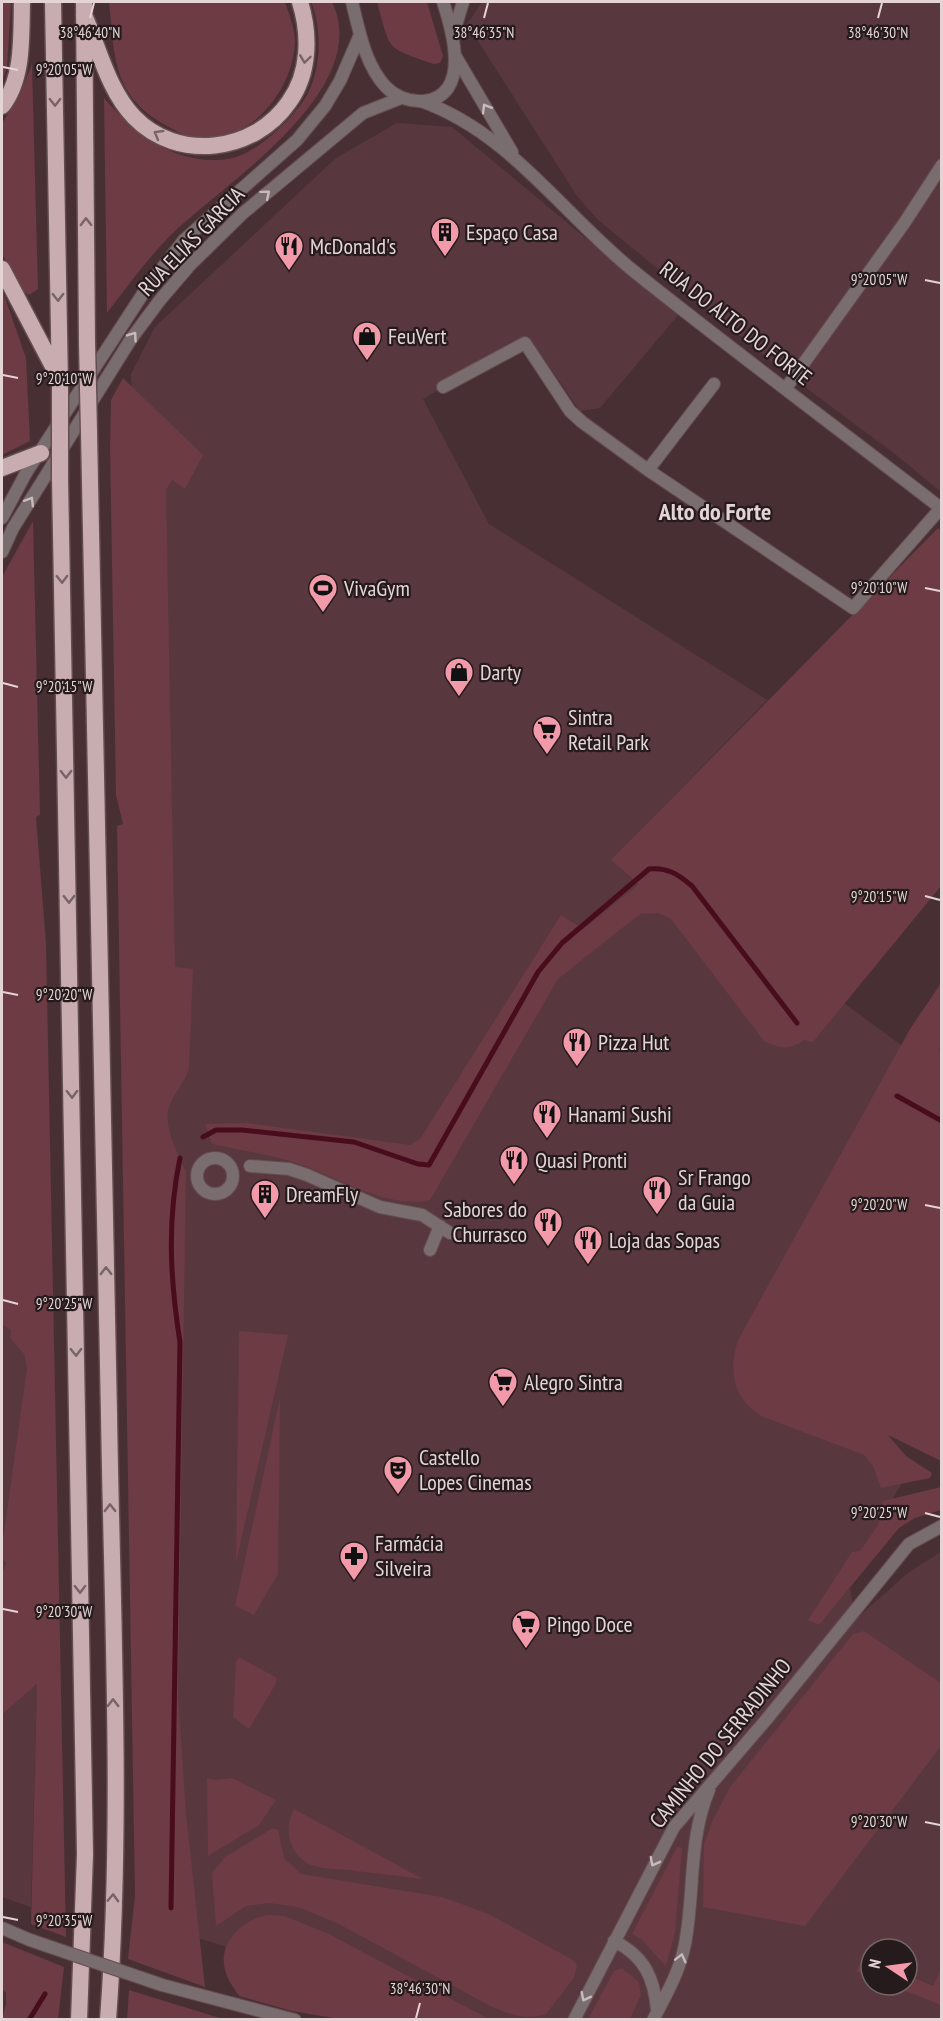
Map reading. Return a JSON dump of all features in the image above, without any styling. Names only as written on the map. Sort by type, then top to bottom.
[{"type":"highway","points":[[2,106],[12,87],[18,66],[22,2]]},
{"type":"highway","points":[[53,2],[86,1854],[79,2019]]},
{"type":"highway","points":[[84,8],[114,89],[133,116],[174,143],[209,148],[268,126],[289,102],[303,75],[306,52],[305,18],[300,2]]},
{"type":"highway","points":[[84,8],[87,343],[100,837],[113,1694],[114,1839],[108,2019]]},
{"type":"highway","points":[[2,269],[60,382]]},
{"type":"highway","points":[[2,468],[41,453]]},
{"type":"street","points":[[351,2],[359,38],[386,87],[401,98]]},
{"type":"street","points":[[421,101],[432,99],[443,91],[453,77],[456,57],[443,2]]},
{"type":"street","points":[[453,40],[463,2]]},
{"type":"street","name":"RUA ELIAS GARCIA","points":[[2,518],[119,329],[184,240],[297,140],[325,105],[340,81],[359,38]]},
{"type":"street","name":"RUA DO ALTO DO FORTE","points":[[456,57],[516,158]]},
{"type":"street","name":"RUA ELIAS GARCIA","points":[[2,552],[24,509],[131,339],[190,265],[242,214],[363,113],[401,98]]},
{"type":"street","name":"RUA DO ALTO DO FORTE","points":[[401,98],[421,101],[456,116],[516,158],[634,271],[941,509]]},
{"type":"street","points":[[786,388],[905,222],[942,165]]},
{"type":"street","points":[[184,240],[190,265]]},
{"type":"street","points":[[442,387],[525,343],[570,411],[596,434],[853,608],[941,509]]},
{"type":"street","points":[[648,470],[714,384]]},
{"type":"street","points":[[250,1166],[289,1169],[307,1174],[380,1207],[422,1215],[445,1229],[430,1250]]},
{"type":"street","name":"CAMINHO DO SERRADINHO","points":[[574,2019],[666,1839],[909,1544],[942,1526]]},
{"type":"street","points":[[656,2015],[678,1970],[685,1943],[694,1846],[701,1812],[713,1781]]},
{"type":"street","points":[[2,1928],[30,1940],[162,1985],[293,2019]]},
{"type":"street","points":[[614,1941],[626,1947],[644,1964],[655,1988],[656,2015]]},
{"type":"shaded area","points":[[2,2],[11,2],[7,67],[2,83]]},
{"type":"shaded area","points":[[109,2],[285,2],[295,42],[286,79],[264,112],[248,125],[231,134],[213,138],[193,137],[180,133],[148,114],[132,98],[124,85],[116,60]]},
{"type":"shaded area","points":[[311,2],[332,2],[339,35],[332,68],[314,100],[289,131],[165,241],[107,313],[104,98],[144,136],[180,154],[198,159],[216,160],[234,158],[248,152],[269,138],[289,119],[309,91],[316,70],[319,46],[315,12]]},
{"type":"shaded area","points":[[377,2],[427,2],[443,56],[440,63],[434,64],[406,54],[392,45],[388,39]]},
{"type":"shaded area","points":[[482,2],[941,2],[941,492],[895,454],[778,367],[598,220],[577,196],[467,24]]},
{"type":"shaded area","points":[[32,64],[38,289],[29,295],[24,292],[2,254],[2,123],[19,97]]},
{"type":"shaded area","points":[[397,123],[452,127],[678,315],[600,408],[580,411],[528,336],[423,399],[489,524],[767,700],[627,844],[927,1064],[763,1362],[907,1474],[848,1578],[856,1619],[909,1572],[941,1552],[942,1969],[933,1986],[941,1991],[941,2019],[450,2019],[192,1936],[154,1705],[131,374],[155,327],[336,158]]},
{"type":"shaded area","points":[[2,289],[26,358],[30,441],[2,455]]},
{"type":"shaded area","points":[[123,378],[203,455],[185,489],[172,480],[166,490],[175,967],[193,969],[189,1068],[171,1102],[168,1115],[172,1140],[186,1172],[178,1695],[186,1814],[205,1987],[128,1959],[135,1896],[117,826],[123,824],[116,795],[110,447],[111,400]]},
{"type":"shaded area","points":[[33,521],[40,815],[36,817],[46,943],[66,1937],[31,1924],[37,1684],[2,1715],[2,1573],[7,1563],[2,1559],[2,1547],[27,1368],[24,1354],[10,1338],[11,1330],[2,1324],[2,577]]},
{"type":"shaded area","points":[[938,528],[941,531],[941,886],[813,1042],[804,1040],[794,1046],[784,1047],[764,1041],[671,919],[658,913],[640,914],[558,979],[430,1200],[413,1202],[378,1196],[293,1162],[212,1144],[205,1124],[247,1123],[410,1145],[420,1139],[561,915],[583,929],[639,884],[611,860]]},
{"type":"shaded area","points":[[941,983],[942,1046],[939,1050],[942,1052],[941,1461],[888,1435],[906,1456],[932,1473],[930,1478],[881,1488],[873,1466],[864,1455],[761,1416],[752,1409],[744,1401],[735,1383],[733,1362],[738,1340],[910,1029]]},
{"type":"shaded area","points":[[2,1129],[44,1521],[2,1586]]},
{"type":"shaded area","points":[[239,1331],[288,1335],[236,1562]]},
{"type":"shaded area","points":[[280,1398],[278,1574],[254,1615],[235,1606]]},
{"type":"shaded area","points":[[941,1487],[941,1510],[915,1518],[899,1528],[819,1625],[808,1620],[852,1552],[860,1551],[878,1525],[883,1501]]},
{"type":"shaded area","points":[[864,1631],[941,1683],[941,1746],[805,1926],[703,1907],[704,1844],[712,1822],[730,1787],[853,1634]]},
{"type":"shaded area","points":[[239,1657],[277,1678],[249,1729],[233,1717],[236,1662]]},
{"type":"shaded area","points":[[37,1684],[31,1907],[2,1897],[2,1715]]},
{"type":"shaded area","points":[[207,1778],[214,1780],[232,1778],[276,1800],[259,1825],[208,1856]]},
{"type":"shaded area","points":[[294,1809],[423,1879],[311,1865],[298,1855],[290,1841],[289,1825]]},
{"type":"shaded area","points":[[273,1828],[278,1830],[284,1858],[301,1874],[442,1897],[489,1914],[573,1960],[577,1965],[574,1978],[546,2014],[524,2017],[490,2006],[337,1923],[298,1907],[269,1903],[246,1906],[216,1926],[212,1873],[225,1857]]},
{"type":"shaded area","points":[[677,1847],[682,1848],[675,1932],[666,1966],[641,1939],[632,1934]]},
{"type":"shaded area","points":[[269,1915],[284,1916],[327,1933],[489,2019],[339,2019],[292,2011],[239,1996],[228,1979],[224,1965],[227,1944],[240,1927],[249,1921]]},
{"type":"shaded area","points":[[2,1942],[64,1967],[58,2019],[2,2019],[6,1993],[2,1989]]},
{"type":"shaded area","points":[[622,1968],[639,1982],[641,1995],[630,2019],[588,2019],[614,1971]]},
{"type":"shaded area","points":[[941,1969],[941,2005],[919,1996],[919,1980],[933,1986]]},
{"type":"shaded area","points":[[129,1990],[223,2019],[127,2019]]},
{"type":"waterway","points":[[203,1137],[216,1130],[242,1130],[354,1142],[418,1164],[429,1165],[538,972],[562,943],[649,869],[672,872],[692,886],[797,1023]]},
{"type":"waterway","points":[[897,1096],[942,1121]]},
{"type":"waterway","points":[[171,1908],[180,1342],[171,1250],[173,1204],[180,1158]]},
{"type":"waterway","points":[[29,2020],[45,1994]]},
{"type":"place","name":"Espaço Casa","points":[[445,258]]},
{"type":"place","name":"McDonald's","points":[[289,272]]},
{"type":"place","name":"FeuVert","points":[[367,362]]},
{"type":"place","name":"VivaGym","points":[[323,614]]},
{"type":"place","name":"Darty","points":[[459,698]]},
{"type":"place","name":"Sintra Retail Park","points":[[547,756]]},
{"type":"place","name":"Pizza Hut","points":[[577,1068]]},
{"type":"place","name":"Hanami Sushi","points":[[547,1140]]},
{"type":"place","name":"Quasi Pronti","points":[[514,1186]]},
{"type":"place","name":"Sr Frango da Guia","points":[[657,1216]]},
{"type":"place","name":"DreamFly","points":[[265,1220]]},
{"type":"place","name":"Sabores do Churrasco","points":[[548,1248]]},
{"type":"place","name":"Loja das Sopas","points":[[588,1266]]},
{"type":"place","name":"Alegro Sintra","points":[[503,1408]]},
{"type":"place","name":"Castello Lopes Cinemas","points":[[398,1496]]},
{"type":"place","name":"Farmácia Silveira","points":[[354,1582]]},
{"type":"place","name":"Pingo Doce","points":[[526,1650]]},
{"type":"district","name":"Alto do Forte","points":[[715,511]]}]
